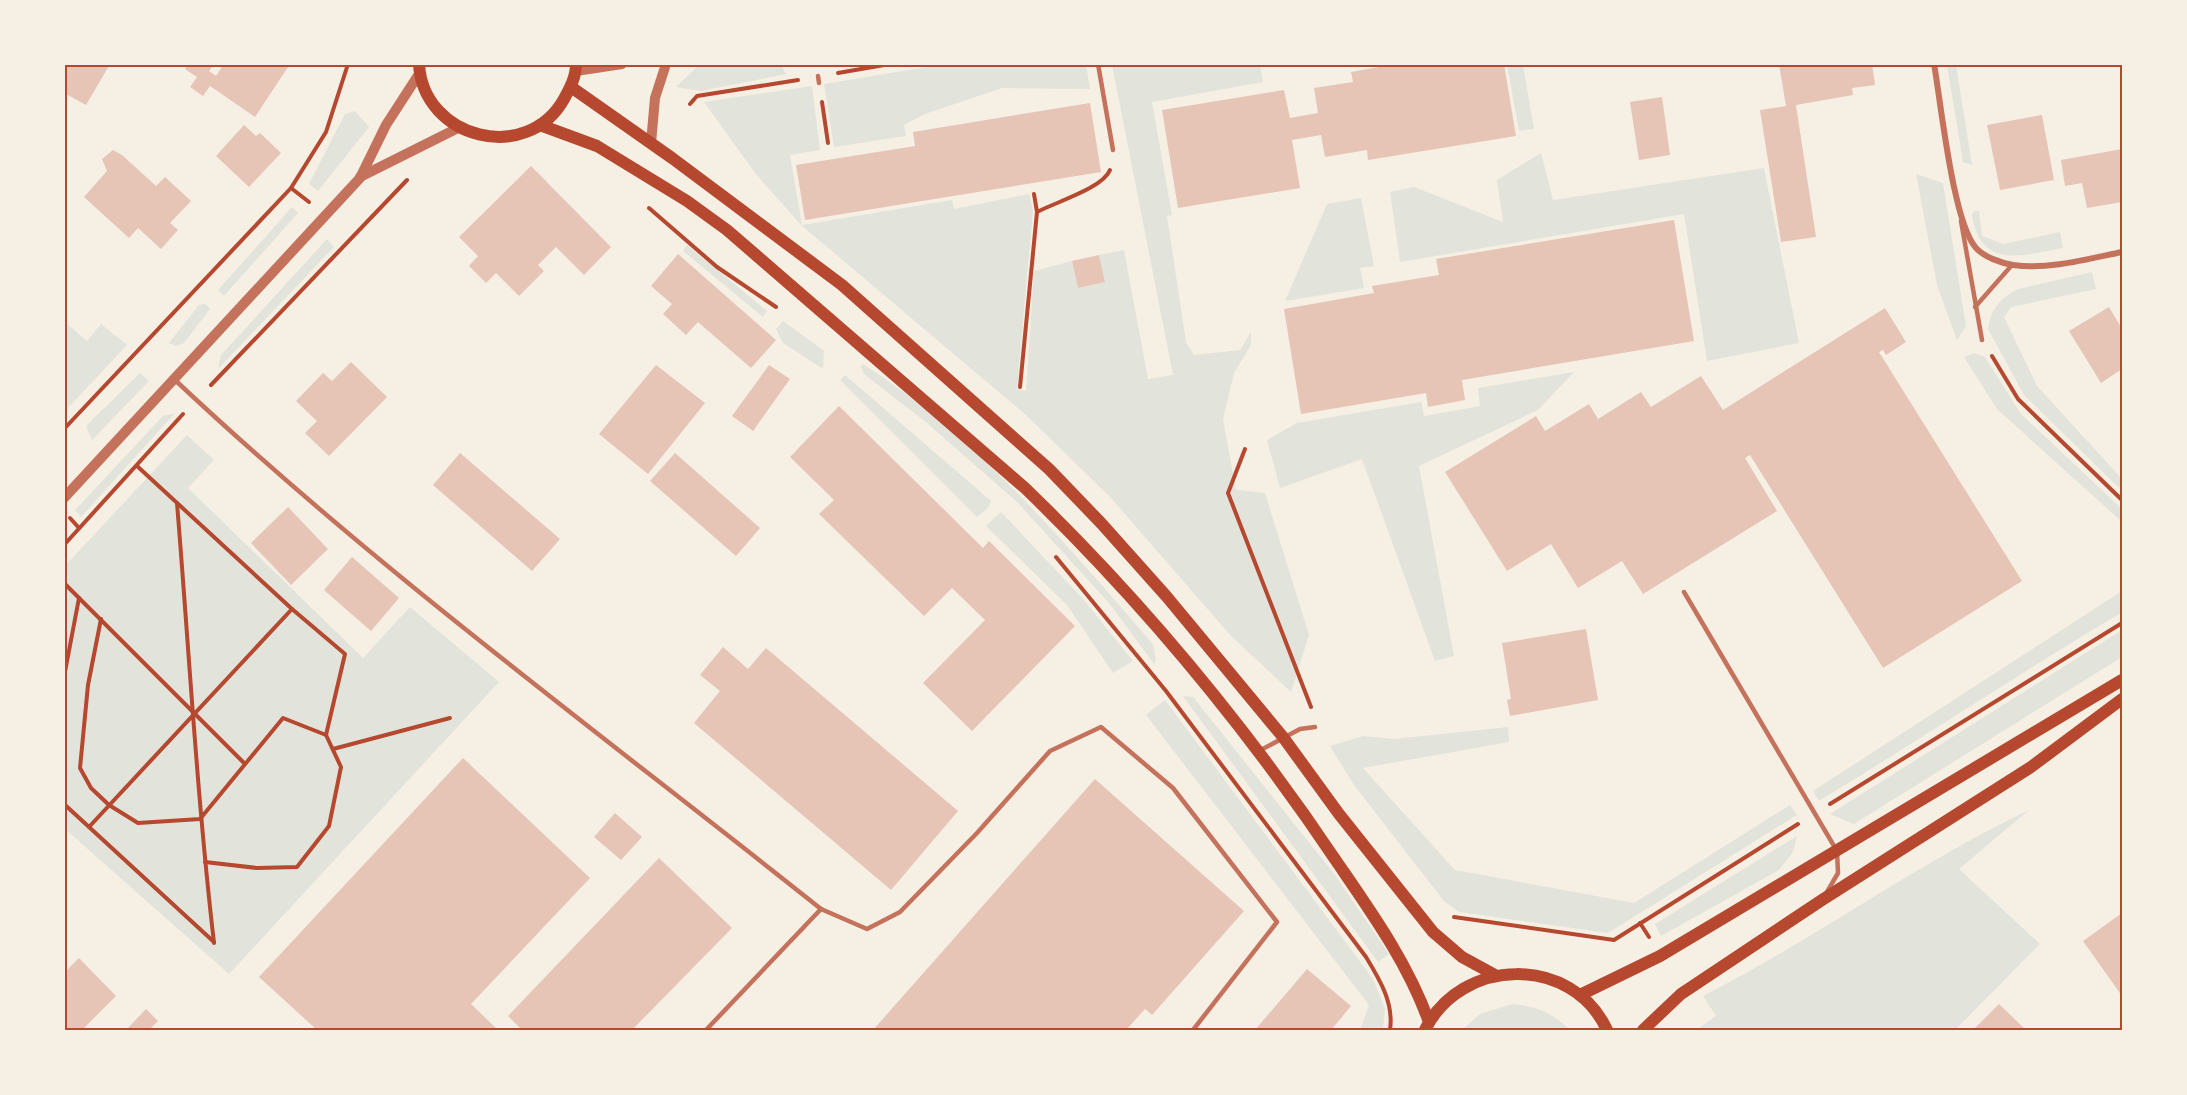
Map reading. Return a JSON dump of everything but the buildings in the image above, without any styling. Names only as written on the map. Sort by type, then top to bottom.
[{"type":"main road","points":[[419,69],[427,95],[440,114],[458,128],[478,136],[500,138],[521,135],[540,125],[559,108],[571,87],[576,68]]},
{"type":"main road","points":[[571,87],[651,143],[842,285],[1049,469],[1160,588],[1283,737],[1339,814],[1433,932],[1462,957],[1494,975]]},
{"type":"main road","points":[[540,125],[597,146],[687,201],[727,230],[1007,472],[1064,526],[1167,638],[1259,751],[1400,955],[1418,991],[1427,1026]]},
{"type":"main road","points":[[1580,995],[1660,956],[2122,680]]},
{"type":"main road","points":[[1643,1030],[1681,994],[1822,900],[2031,767],[2122,699]]},
{"type":"main road","points":[[1427,1026],[1457,992],[1475,981],[1494,975],[1531,974],[1557,982],[1580,995],[1594,1009],[1607,1030]]},
{"type":"street","points":[[576,68],[622,64]]},
{"type":"street","points":[[651,143],[655,98],[666,64]]},
{"type":"street","points":[[1934,64],[1960,218],[1976,248],[1988,257],[2012,265],[2039,266],[2122,252]]},
{"type":"street","points":[[64,498],[360,178],[386,124],[419,69]]},
{"type":"street","points":[[360,178],[458,128]]},
{"type":"lane","points":[[1098,64],[1113,150]]},
{"type":"lane","points":[[818,76],[819,83]]},
{"type":"lane","points":[[1960,218],[1982,340]]},
{"type":"lane","points":[[1975,307],[2012,265]]},
{"type":"lane","points":[[175,380],[422,596],[821,909],[867,928],[900,912],[977,833],[1050,751],[1101,727],[1173,788],[1277,922],[1193,1030]]},
{"type":"lane","points":[[1684,592],[1837,851],[1838,873],[1822,900]]},
{"type":"lane","points":[[1259,751],[1300,729],[1315,727]]},
{"type":"lane","points":[[706,1030],[821,909]]},
{"type":"path","points":[[64,429],[291,188],[326,132],[348,64]]},
{"type":"path","points":[[690,105],[697,96],[890,64]]},
{"type":"path","points":[[819,83],[828,143]]},
{"type":"path","points":[[1037,212],[1107,178],[1113,150]]},
{"type":"path","points":[[64,545],[196,400],[411,176]]},
{"type":"path","points":[[1020,387],[1037,212],[1034,194]]},
{"type":"path","points":[[642,202],[717,267],[785,313]]},
{"type":"path","points":[[1982,340],[2018,399],[2122,500]]},
{"type":"path","points":[[1245,449],[1228,493],[1308,694],[1315,727]]},
{"type":"path","points":[[137,466],[292,609],[345,654],[326,735],[341,767],[329,826],[297,867],[257,868],[205,862]]},
{"type":"path","points":[[64,804],[214,943],[200,819],[195,712],[177,503]]},
{"type":"path","points":[[1053,554],[1166,690],[1366,957],[1379,978],[1390,1005],[1390,1030]]},
{"type":"path","points":[[64,583],[244,763]]},
{"type":"path","points":[[64,677],[79,598]]},
{"type":"path","points":[[89,827],[292,609]]},
{"type":"path","points":[[101,619],[88,685],[80,768],[91,788],[109,805],[138,823],[200,819],[283,718],[326,735]]},
{"type":"path","points":[[1448,916],[1614,940],[2122,623]]},
{"type":"path","points":[[333,749],[450,718]]},
{"type":"shaded area","points":[[700,64],[781,65],[786,74],[701,91],[676,87]]},
{"type":"shaded area","points":[[1086,64],[1090,89],[1002,88],[925,114],[904,125],[906,136],[834,147],[824,84],[939,65]]},
{"type":"shaded area","points":[[1112,65],[1260,65],[1263,82],[1152,102],[1172,215],[1167,216],[1186,342],[1194,355],[1240,350],[1251,332],[1251,345],[1234,373],[1223,419],[1236,490],[1265,493],[1309,635],[1291,692],[1231,636],[1111,498],[1026,415],[801,225],[755,173],[704,102],[812,86],[820,150],[790,155],[802,225],[952,200],[954,209],[1029,194],[1033,210],[1017,389],[1026,391],[1034,271],[1072,261],[1078,288],[1105,282],[1099,255],[1124,250],[1148,379],[1173,375]]},
{"type":"shaded area","points":[[1507,65],[1523,65],[1534,129],[1519,131]]},
{"type":"shaded area","points":[[1947,65],[1956,65],[1972,165],[1963,162]]},
{"type":"shaded area","points":[[355,111],[369,127],[318,191],[309,184],[345,114]]},
{"type":"shaded area","points":[[1541,153],[1553,200],[1764,168],[1799,343],[1707,361],[1684,214],[1400,262],[1390,192],[1414,187],[1503,222],[1497,180]]},
{"type":"shaded area","points":[[1916,174],[1943,183],[1966,326],[1957,340],[1937,285]]},
{"type":"shaded area","points":[[1361,198],[1374,266],[1360,268],[1364,288],[1285,301],[1327,204]]},
{"type":"shaded area","points":[[292,207],[298,213],[224,296],[218,290]]},
{"type":"shaded area","points":[[1974,211],[1979,211],[1982,236],[2003,244],[2060,232],[2063,248],[2019,255],[1994,252],[1984,245],[1977,233],[1972,215]]},
{"type":"shaded area","points":[[327,239],[334,247],[218,369],[221,355]]},
{"type":"shaded area","points":[[687,245],[767,311],[763,317],[683,251]]},
{"type":"shaded area","points":[[2092,272],[2096,289],[2011,307],[2004,317],[2037,386],[2122,479],[2122,491],[2024,395],[1988,329],[1997,305],[2018,289]]},
{"type":"shaded area","points":[[205,304],[210,309],[184,343],[176,346],[169,343],[199,305]]},
{"type":"shaded area","points":[[783,321],[824,351],[823,369],[783,343],[776,329]]},
{"type":"shaded area","points":[[65,322],[87,341],[101,324],[127,345],[65,411]]},
{"type":"shaded area","points":[[1974,353],[1985,357],[2021,414],[2122,509],[2122,522],[1997,409],[1964,357]]},
{"type":"shaded area","points":[[863,364],[944,424],[982,458],[1053,530],[1153,644],[1156,660],[1154,664],[1109,603],[1018,503],[927,423],[864,374],[861,367]]},
{"type":"shaded area","points":[[1574,372],[1538,410],[1419,466],[1454,656],[1435,661],[1362,459],[1280,488],[1267,440],[1297,423],[1421,402],[1424,416],[1480,406],[1478,388]]},
{"type":"shaded area","points":[[140,373],[149,381],[92,440],[86,426]]},
{"type":"shaded area","points":[[845,375],[991,501],[988,508],[977,517],[840,380]]},
{"type":"shaded area","points":[[175,413],[81,517],[75,510],[163,416]]},
{"type":"shaded area","points":[[187,435],[214,460],[188,488],[363,658],[410,607],[499,682],[229,974],[65,829],[64,567]]},
{"type":"shaded area","points":[[1001,512],[1084,600],[1133,661],[1113,673],[1067,605],[986,526]]},
{"type":"shaded area","points":[[2122,591],[2122,612],[1819,801],[1813,791]]},
{"type":"shaded area","points":[[2122,630],[2122,657],[1854,824],[1830,814]]},
{"type":"shaded area","points":[[1183,696],[1193,697],[1335,875],[1389,954],[1378,962]]},
{"type":"shaded area","points":[[1165,700],[1373,979],[1385,1009],[1383,1030],[1360,1030],[1369,1005],[1146,715]]},
{"type":"shaded area","points":[[1508,727],[1509,742],[1363,768],[1455,870],[1634,903],[1790,805],[1797,815],[1608,933],[1459,912],[1444,901],[1354,785],[1330,746],[1363,736],[1394,739]]},
{"type":"shaded area","points":[[2029,810],[1959,869],[2040,944],[1955,1030],[1696,1030],[1716,1016],[1703,996],[1745,974],[1946,854]]},
{"type":"shaded area","points":[[1797,836],[1793,852],[1779,870],[1661,936],[1655,924]]},
{"type":"shaded area","points":[[1512,1004],[1544,1011],[1570,1030],[1462,1030],[1480,1014]]}]
